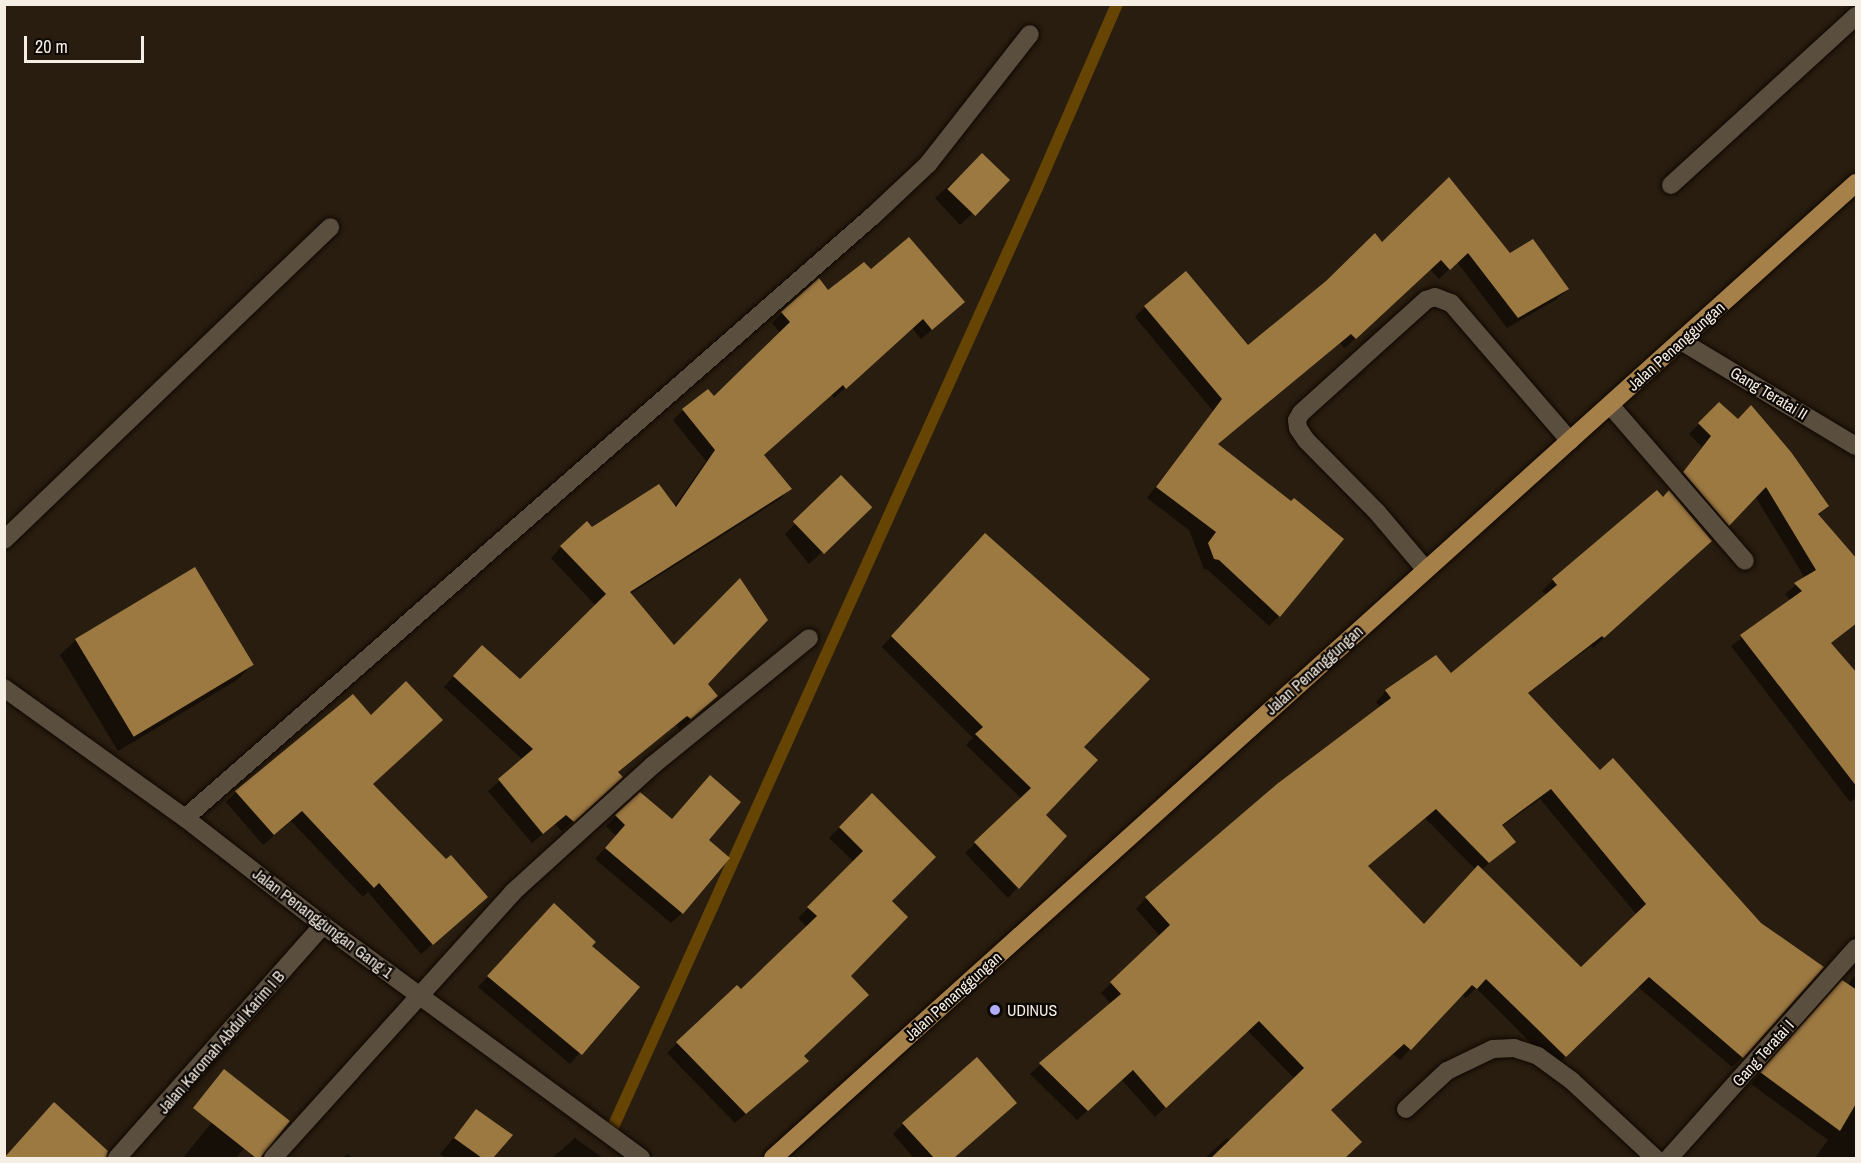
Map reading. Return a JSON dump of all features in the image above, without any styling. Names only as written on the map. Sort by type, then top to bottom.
[{"type":"main road","name":"Jalan Penanggungan","points":[[773,1158],[1857,183]]},
{"type":"street","points":[[1671,185],[1857,16]]},
{"type":"street","points":[[185,818],[875,214],[928,164],[1030,34]]},
{"type":"street","points":[[4,540],[330,227]]},
{"type":"street","points":[[1426,570],[1377,512],[1306,440],[1298,428],[1297,420],[1301,413],[1426,300],[1436,297],[1451,303],[1569,441]]},
{"type":"street","name":"Gang Teratai II","points":[[1681,341],[1857,446]]},
{"type":"street","points":[[1610,405],[1745,561]]},
{"type":"street","points":[[273,1158],[522,884],[652,765],[809,638]]},
{"type":"street","name":"Jalan Penanggungan Gang 1","points":[[4,688],[185,818],[324,925],[641,1158]]},
{"type":"street","name":"Jalan Karomah Abdul Karim I B","points":[[117,1158],[324,925]]},
{"type":"street","name":"Gang Teratai I","points":[[1669,1158],[1857,948]]},
{"type":"street","points":[[1406,1109],[1447,1071],[1493,1049],[1514,1048],[1538,1056],[1572,1081],[1654,1158]]},
{"type":"building","points":[[982,153],[1010,180],[975,216],[947,189]]},
{"type":"building","points":[[1449,177],[1510,253],[1533,239],[1569,289],[1518,318],[1468,253],[1450,270],[1441,260],[1356,339],[1351,334],[1218,444],[1291,501],[1294,498],[1344,539],[1280,617],[1219,560],[1214,559],[1208,543],[1216,532],[1156,487],[1222,399],[1144,306],[1186,271],[1248,345],[1326,281],[1375,233],[1382,242]]},
{"type":"building","points":[[909,237],[965,302],[932,330],[923,319],[846,389],[843,385],[764,455],[792,489],[630,592],[674,645],[740,578],[768,620],[708,684],[718,696],[691,719],[687,716],[618,772],[623,777],[574,822],[566,815],[543,834],[498,779],[533,749],[453,676],[482,645],[520,679],[606,594],[560,546],[587,521],[592,527],[659,484],[676,507],[715,450],[682,409],[708,389],[714,396],[790,322],[781,312],[819,278],[828,290],[864,262],[871,269]]},
{"type":"building","points":[[1719,402],[1738,419],[1751,405],[1791,452],[1829,506],[1818,514],[1857,559],[1857,623],[1831,643],[1857,673],[1857,787],[1740,635],[1802,591],[1794,583],[1816,570],[1766,487],[1729,526],[1683,472],[1711,436],[1698,423]]},
{"type":"building","points":[[841,475],[872,507],[824,554],[793,522]]},
{"type":"building","points":[[1657,490],[1663,497],[1669,490],[1712,541],[1604,638],[1602,636],[1528,693],[1600,770],[1613,758],[1761,923],[1824,967],[1743,1058],[1649,977],[1566,1057],[1486,979],[1477,989],[1472,985],[1411,1050],[1404,1044],[1331,1110],[1362,1142],[1345,1158],[1211,1158],[1304,1068],[1259,1021],[1166,1108],[1133,1070],[1088,1111],[1039,1063],[1121,994],[1110,982],[1170,925],[1145,897],[1277,784],[1391,698],[1385,690],[1436,655],[1451,673],[1557,585],[1552,579]],"holes":[[[1551,789],[1646,904],[1581,967],[1478,865],[1424,924],[1368,866],[1436,809],[1489,863],[1516,842],[1502,825]]]},
{"type":"building","points":[[985,533],[1150,679],[1084,747],[1098,760],[1046,815],[1067,836],[1019,889],[974,842],[1031,788],[975,734],[983,727],[891,636]]},
{"type":"building","points":[[195,567],[254,665],[134,737],[75,639]]},
{"type":"building","points":[[406,681],[443,720],[373,784],[446,859],[451,855],[488,897],[433,945],[379,883],[374,888],[302,811],[274,835],[235,791],[353,694],[371,715]]},
{"type":"building","points":[[710,775],[741,802],[709,840],[730,858],[683,914],[605,848],[625,825],[615,815],[640,792],[672,819]]},
{"type":"building","points":[[872,793],[936,857],[892,901],[908,917],[851,976],[869,995],[804,1056],[809,1061],[746,1114],[676,1042],[737,985],[741,989],[817,916],[807,907],[863,851],[839,827]]},
{"type":"building","points":[[554,903],[596,942],[592,946],[640,987],[582,1055],[487,976]]},
{"type":"building","points":[[1842,980],[1857,990],[1857,1102],[1840,1131],[1760,1072]]},
{"type":"building","points":[[977,1057],[1017,1103],[954,1158],[934,1158],[902,1123]]},
{"type":"building","points":[[224,1069],[290,1121],[260,1158],[256,1158],[193,1108]]},
{"type":"building","points":[[54,1102],[108,1151],[106,1158],[4,1158]]},
{"type":"building","points":[[476,1109],[513,1135],[493,1158],[482,1158],[454,1138]]},
{"type":"waterway","points":[[613,1127],[1037,188],[1117,4]]},
{"type":"place","name":"UDINUS","points":[[995,1010]]}]
